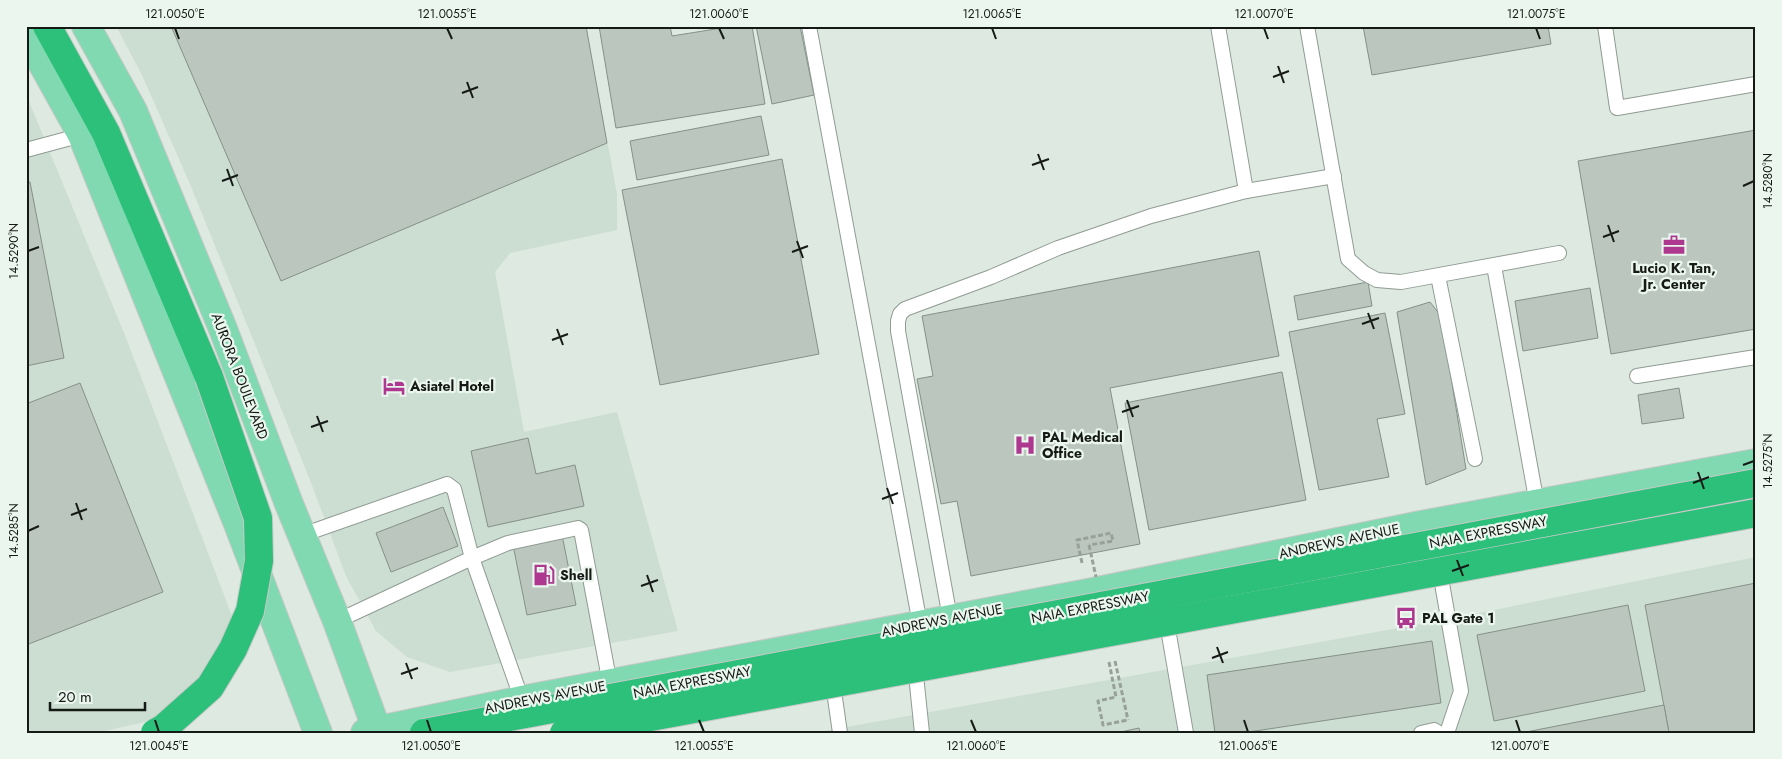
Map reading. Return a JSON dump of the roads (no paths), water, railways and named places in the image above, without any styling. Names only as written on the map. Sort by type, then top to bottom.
[{"type":"highway","points":[[47,26],[106,133],[209,377],[258,518],[259,561],[250,611],[232,649],[210,687],[164,728],[155,733]]},
{"type":"highway","name":"NAIA EXPRESSWAY","points":[[424,733],[1756,483]]},
{"type":"highway","name":"NAIA EXPRESSWAY","points":[[564,733],[1750,520]]},
{"type":"main road","name":"AURORA BOULEVARD","points":[[86,26],[132,111],[223,329],[337,621],[373,732]]},
{"type":"main road","points":[[26,34],[82,134],[238,524],[318,733]]},
{"type":"main road","name":"ANDREWS AVENUE","points":[[373,732],[522,700],[1088,592],[1421,525],[1756,463]]},
{"type":"main road","points":[[612,733],[1750,520],[1728,468]]},
{"type":"lane","points":[[809,26],[920,624]]},
{"type":"lane","points":[[1218,26],[1246,191]]},
{"type":"lane","points":[[1307,26],[1348,259],[1364,273],[1377,280],[1401,282],[1559,254]]},
{"type":"lane","points":[[1605,26],[1617,108],[1756,84]]},
{"type":"lane","points":[[26,150],[82,134]]},
{"type":"lane","points":[[950,618],[898,331],[900,314],[912,306],[991,277],[1058,248],[1151,216],[1246,191],[1334,176]]},
{"type":"lane","points":[[1494,266],[1537,504]]},
{"type":"lane","points":[[1438,276],[1475,459]]},
{"type":"lane","points":[[1637,376],[1756,357]]},
{"type":"lane","points":[[302,535],[447,484],[454,489],[472,558],[522,700]]},
{"type":"lane","points":[[337,621],[508,543],[574,528],[581,530],[610,684]]},
{"type":"lane","points":[[1441,578],[1461,691],[1447,733]]},
{"type":"lane","points":[[1168,629],[1186,733]]},
{"type":"lane","points":[[916,675],[922,733]]},
{"type":"lane","points":[[834,691],[840,733]]},
{"type":"lane","points":[[1421,733],[1434,730],[1439,733]]},
{"type":"place","name":"Lucio K. Tan, Jr. Center","points":[[1674,245]]},
{"type":"place","name":"Asiatel Hotel","points":[[394,386]]},
{"type":"place","name":"PAL Medical Office","points":[[1025,445]]},
{"type":"place","name":"Shell","points":[[544,575]]},
{"type":"place","name":"PAL Gate 1","points":[[1406,618]]}]
